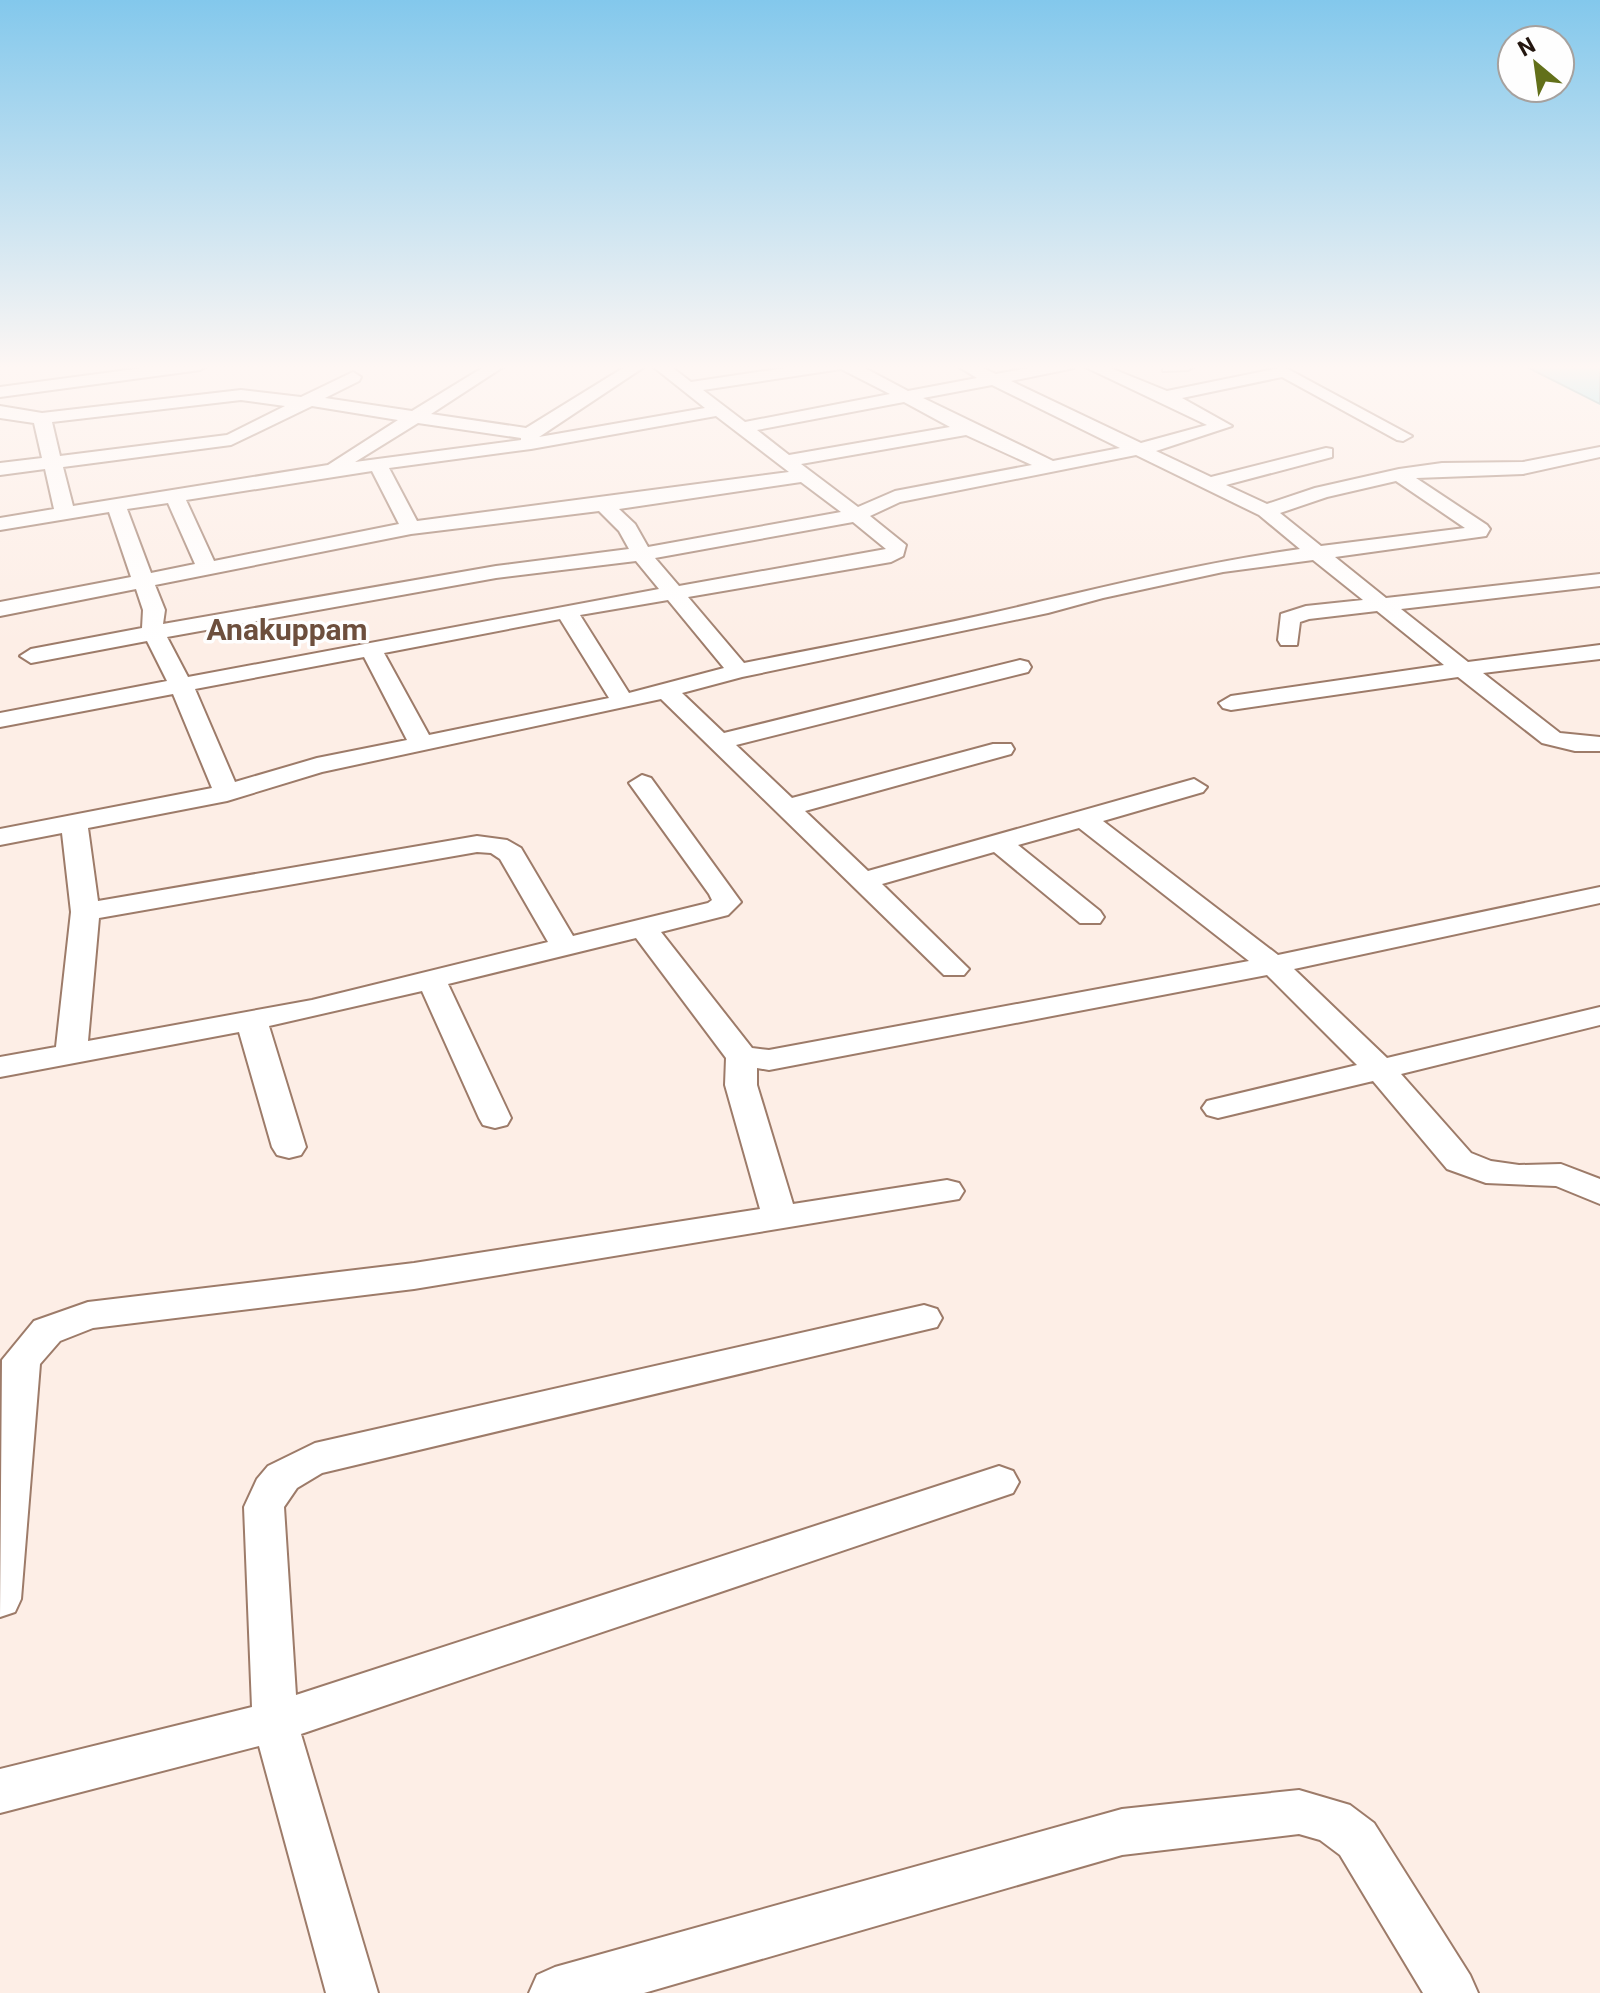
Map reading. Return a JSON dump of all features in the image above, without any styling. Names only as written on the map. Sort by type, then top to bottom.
[{"type":"street","points":[[52,458],[65,514]]},
{"type":"street","points":[[0,469],[92,458]]},
{"type":"street","points":[[328,471],[349,458]]},
{"type":"street","points":[[0,524],[419,458]]},
{"type":"street","points":[[0,720],[372,651],[566,611],[884,558],[896,552],[896,545],[853,516],[784,458]]},
{"type":"street","points":[[788,461],[805,458]]},
{"type":"street","points":[[1032,458],[1050,466]]},
{"type":"street","points":[[31,656],[496,572],[641,554],[853,516],[895,497],[1093,458]]},
{"type":"street","points":[[1159,458],[1266,511],[1551,738],[1575,744],[1600,744]]},
{"type":"street","points":[[1210,483],[1307,458]]},
{"type":"street","points":[[1266,511],[1322,492],[1399,475],[1442,469],[1523,468],[1571,458]]},
{"type":"street","points":[[378,465],[411,528]]},
{"type":"street","points":[[0,809],[3,836],[74,823],[227,793],[317,766],[422,745],[511,722],[623,702],[739,671],[1048,607],[1223,566],[1479,532],[1480,529],[1399,475]]},
{"type":"street","points":[[0,609],[411,528],[604,505],[803,476]]},
{"type":"street","points":[[175,496],[208,569]]},
{"type":"street","points":[[604,505],[628,528],[641,554],[739,671]]},
{"type":"street","points":[[116,506],[154,610],[151,618],[154,633],[182,687],[227,793]]},
{"type":"street","points":[[1289,640],[1286,623],[1293,616],[1600,580]]},
{"type":"street","points":[[566,611],[623,702]]},
{"type":"street","points":[[372,651],[422,745]]},
{"type":"street","points":[[1231,703],[1600,652]]},
{"type":"street","points":[[721,741],[1020,667]]},
{"type":"street","points":[[666,691],[790,807],[954,969]]},
{"type":"street","points":[[790,807],[1002,749]]},
{"type":"street","points":[[0,1067],[252,1022],[432,981],[718,909],[727,902],[642,783]]},
{"type":"street","points":[[863,881],[1194,787]]},
{"type":"street","points":[[1085,820],[1273,965],[1378,1067],[1459,1161],[1497,1173],[1561,1175],[1600,1193]]},
{"type":"street","points":[[71,1054],[85,912],[74,823]]},
{"type":"street","points":[[85,912],[477,844],[498,846],[511,854],[566,948]]},
{"type":"street","points":[[1000,844],[1090,917]]},
{"type":"street","points":[[742,1056],[769,1060],[789,1057],[1273,965],[1331,950],[1600,895]]},
{"type":"street","points":[[643,927],[742,1056],[741,1085],[780,1217]]},
{"type":"street","points":[[432,981],[495,1118]]},
{"type":"street","points":[[1218,1108],[1600,1016]]},
{"type":"street","points":[[252,1022],[289,1147]]},
{"type":"street","points":[[0,1599],[11,1360],[47,1331],[88,1315],[414,1276],[947,1191]]},
{"type":"street","points":[[352,1993],[275,1722],[264,1507],[270,1489],[295,1466],[315,1459],[924,1318]]},
{"type":"street","points":[[0,1791],[275,1722],[999,1482]]},
{"type":"street","points":[[555,1993],[1122,1832],[1299,1812],[1333,1821],[1357,1839],[1452,1993]]},
{"type":"district","name":"Anakuppam","points":[[287,629]]}]
